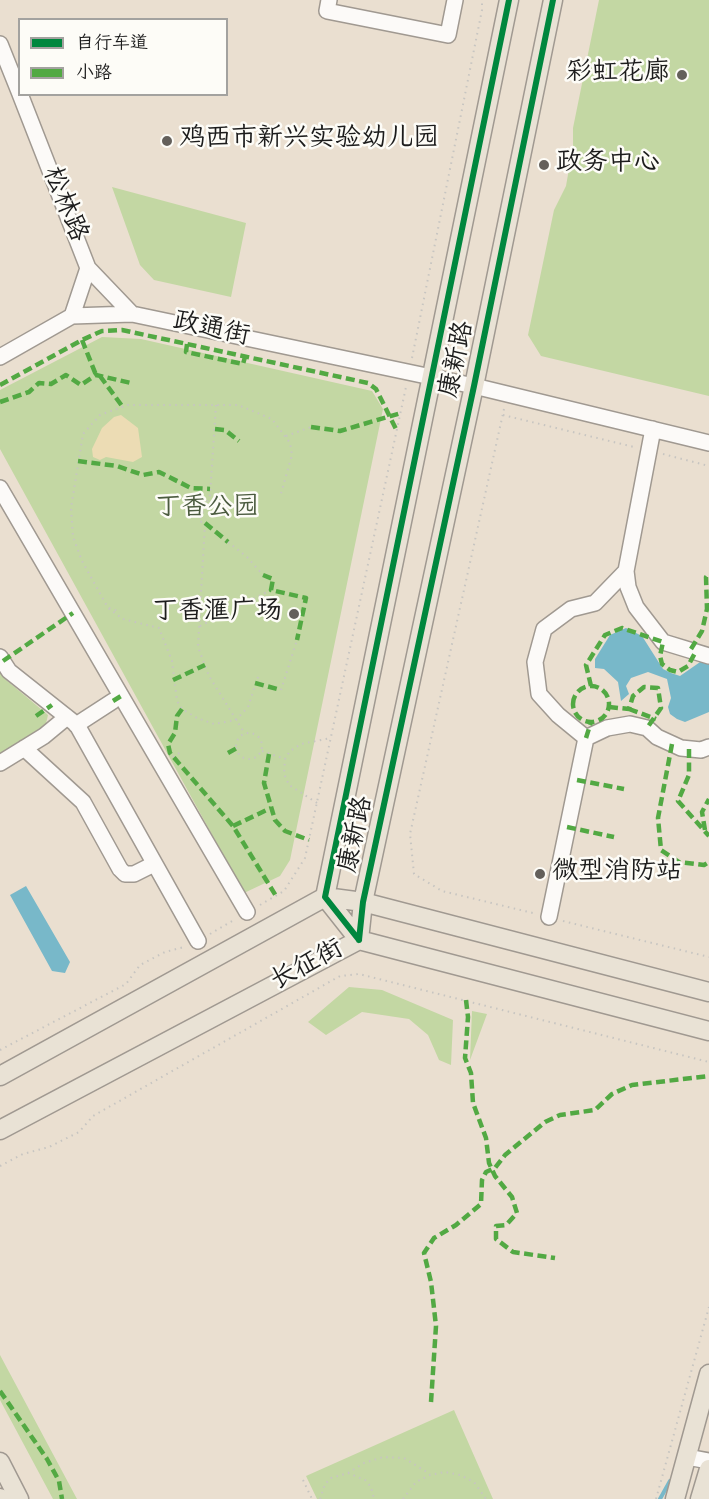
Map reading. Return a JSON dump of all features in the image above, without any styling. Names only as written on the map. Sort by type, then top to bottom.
[{"type":"main road","name":"康新路","points":[[359,940],[325,897],[509,0]]},
{"type":"main road","name":"康新路","points":[[359,940],[363,902],[474,386],[553,0]]},
{"type":"main road","name":"长征街","points":[[0,1076],[325,897],[363,902],[709,992]]},
{"type":"main road","name":"长征街","points":[[0,1130],[359,940],[709,1032]]},
{"type":"main road","points":[[675,1499],[709,1374]]},
{"type":"main road","points":[[0,1462],[19,1499]]},
{"type":"main road","points":[[700,1499],[709,1469]]},
{"type":"street","points":[[329,0],[327,11],[448,35],[455,0]]},
{"type":"street","name":"松林路","points":[[0,44],[18,89]]},
{"type":"street","name":"松林路","points":[[21,96],[88,268],[72,316]]},
{"type":"street","points":[[88,268],[132,314]]},
{"type":"street","name":"政通街","points":[[0,357],[72,316],[132,314],[474,386]]},
{"type":"street","points":[[474,386],[709,443]]},
{"type":"street","points":[[653,429],[626,571],[628,587],[636,607],[663,642],[709,656]]},
{"type":"street","points":[[0,488],[247,912]]},
{"type":"street","points":[[586,738],[558,715],[540,694],[535,662],[544,629],[572,609],[595,603],[626,571]]},
{"type":"street","points":[[0,657],[9,671],[71,721],[198,940]]},
{"type":"street","points":[[0,763],[71,721],[114,701]]},
{"type":"street","points":[[586,738],[607,728],[630,724],[647,728],[657,736],[681,748],[701,750],[709,747]]},
{"type":"street","points":[[549,917],[586,738]]},
{"type":"street","points":[[24,748],[83,802],[125,874],[134,874],[154,864]]},
{"type":"street","points":[[687,1457],[709,1461]]},
{"type":"path","points":[[0,1050],[126,984],[140,965],[198,940],[284,891],[305,858],[409,372],[483,10],[482,0]]},
{"type":"path","points":[[507,394],[410,834],[414,874],[442,891],[709,957]]},
{"type":"path","points":[[216,405],[210,495],[199,520],[205,523],[198,647],[209,676],[245,734],[257,736],[262,743],[261,751],[253,758],[242,756],[237,744],[245,734]]},
{"type":"path","points":[[258,676],[248,707],[236,720],[214,724],[197,718],[182,709],[174,694],[172,661],[163,634],[151,624],[123,619],[108,608],[82,561],[73,537],[71,508],[82,434],[100,415],[122,406],[238,405],[260,412],[272,419],[286,436],[292,455],[280,497]]},
{"type":"path","points":[[502,415],[640,449]]},
{"type":"path","points":[[286,436],[311,427]]},
{"type":"path","points":[[663,454],[709,466]]},
{"type":"path","points":[[228,542],[263,575]]},
{"type":"path","points":[[200,626],[271,590]]},
{"type":"path","points":[[108,608],[118,611]]},
{"type":"path","points":[[281,690],[297,640]]},
{"type":"path","points":[[317,803],[289,785],[284,774],[285,759],[290,751],[302,744],[331,738]]},
{"type":"path","points":[[261,751],[285,759]]},
{"type":"path","points":[[173,757],[181,752]]},
{"type":"path","points":[[0,1166],[23,1154],[49,1147],[79,1132],[93,1116],[340,976],[360,974],[709,1062]]},
{"type":"path","points":[[656,1499],[709,1307]]},
{"type":"path","points":[[320,1499],[325,1484],[331,1478],[348,1473],[364,1462],[383,1457],[404,1458],[430,1475]]},
{"type":"path","points":[[404,1499],[416,1482],[430,1475],[445,1472],[460,1475],[474,1482],[486,1499]]},
{"type":"path","points":[[348,1473],[365,1480],[371,1487],[374,1499]]},
{"type":"path","points":[[303,1480],[312,1499]]},
{"type":"green space","points":[[599,0],[709,0],[709,396],[541,356],[528,335],[554,210],[566,186],[573,146],[573,128]]},
{"type":"green space","points":[[112,187],[246,223],[231,297],[154,280],[140,265]]},
{"type":"green space","name":"丁香公园","points":[[102,337],[141,339],[372,391],[383,409],[290,860],[280,876],[244,893],[0,449],[0,390]]},
{"type":"green space","points":[[0,671],[5,679],[48,715],[44,732],[0,764]]},
{"type":"green space","points":[[349,987],[382,990],[453,1020],[451,1065],[439,1060],[428,1035],[409,1019],[362,1012],[326,1035],[308,1022]]},
{"type":"green space","points":[[472,1011],[487,1014],[470,1060]]},
{"type":"green space","points":[[0,1355],[77,1499],[53,1499],[0,1400]]},
{"type":"green space","points":[[454,1410],[493,1499],[317,1499],[306,1476]]},
{"type":"sand","points":[[121,415],[138,428],[142,457],[133,462],[106,457],[100,460],[93,457],[92,449],[102,428],[114,417]]},
{"type":"water","points":[[626,628],[642,636],[663,669],[671,673],[680,676],[703,660],[709,662],[709,712],[685,722],[677,719],[670,714],[668,707],[671,698],[667,679],[648,672],[631,678],[626,686],[629,694],[621,701],[618,682],[604,669],[595,668],[595,659],[610,635]]},
{"type":"water","points":[[26,886],[70,962],[65,973],[52,971],[10,895]]},
{"type":"waterway","points":[[660,1499],[670,1481]]},
{"type":"marked path","points":[[0,385],[82,340],[102,331],[122,330],[368,383],[376,389],[397,431]]},
{"type":"marked path","points":[[82,340],[96,375]]},
{"type":"marked path","points":[[187,344],[186,352],[243,364],[245,357]]},
{"type":"marked path","points":[[0,402],[29,392],[39,383],[51,384],[66,375],[81,385],[96,375],[131,383]]},
{"type":"marked path","points":[[100,376],[122,406]]},
{"type":"marked path","points":[[311,427],[340,431],[401,413]]},
{"type":"marked path","points":[[215,429],[225,430],[239,441]]},
{"type":"marked path","points":[[78,461],[117,466],[143,475],[159,472],[191,488],[210,489]]},
{"type":"marked path","points":[[205,523],[228,542]]},
{"type":"marked path","points":[[691,649],[702,631],[707,609],[706,577],[709,573]]},
{"type":"marked path","points":[[263,575],[273,579],[271,590],[306,598],[297,640]]},
{"type":"marked path","points":[[3,661],[73,613]]},
{"type":"marked path","points":[[591,686],[586,665],[605,635],[622,628],[663,642],[660,656],[662,664],[670,670],[678,672],[688,666],[696,651]]},
{"type":"marked path","points":[[173,680],[205,665]]},
{"type":"marked path","points":[[255,683],[281,690]]},
{"type":"marked path","points":[[591,686],[604,691],[609,704],[604,717],[591,722],[578,717],[573,704],[578,691],[591,686]]},
{"type":"marked path","points":[[609,707],[629,709],[633,696],[644,687],[658,688],[661,708],[647,728]]},
{"type":"marked path","points":[[113,701],[121,696]]},
{"type":"marked path","points":[[36,716],[52,705]]},
{"type":"marked path","points":[[182,709],[177,716],[175,733],[168,744],[170,753],[233,826],[276,896]]},
{"type":"marked path","points":[[629,709],[656,719]]},
{"type":"marked path","points":[[586,738],[591,722]]},
{"type":"marked path","points":[[672,744],[658,818],[661,850],[679,862],[704,865],[709,862]]},
{"type":"marked path","points":[[228,753],[237,748]]},
{"type":"marked path","points":[[689,749],[689,775],[678,801],[709,836]]},
{"type":"marked path","points":[[269,754],[264,783],[275,820],[285,831],[309,840]]},
{"type":"marked path","points":[[577,780],[624,789]]},
{"type":"marked path","points":[[705,830],[702,812],[709,799]]},
{"type":"marked path","points":[[233,826],[271,808]]},
{"type":"marked path","points":[[567,827],[614,837]]},
{"type":"marked path","points":[[466,1000],[468,1017],[465,1058],[471,1073],[473,1103],[486,1138],[489,1163],[495,1176],[512,1197],[517,1213],[506,1225],[496,1226],[496,1239],[513,1252],[555,1258]]},
{"type":"marked path","points":[[431,1402],[436,1326],[431,1282],[424,1253],[434,1238],[456,1225],[481,1204],[482,1180],[486,1172],[495,1168],[505,1155],[545,1122],[560,1115],[595,1110],[612,1094],[632,1085],[709,1076]]},
{"type":"marked path","points":[[0,1391],[47,1459],[59,1481],[62,1499]]},
{"type":"cycle path","points":[[359,940],[325,897],[509,0]]},
{"type":"cycle path","points":[[359,940],[363,902],[474,386],[553,0]]},
{"type":"place","name":"彩虹花廊","points":[[682,75]]},
{"type":"place","name":"鸡西市新兴实验幼儿园","points":[[167,141]]},
{"type":"place","name":"政务中心","points":[[544,165]]},
{"type":"place","name":"丁香滙广场","points":[[294,614]]},
{"type":"place","name":"微型消防站","points":[[540,874]]}]
